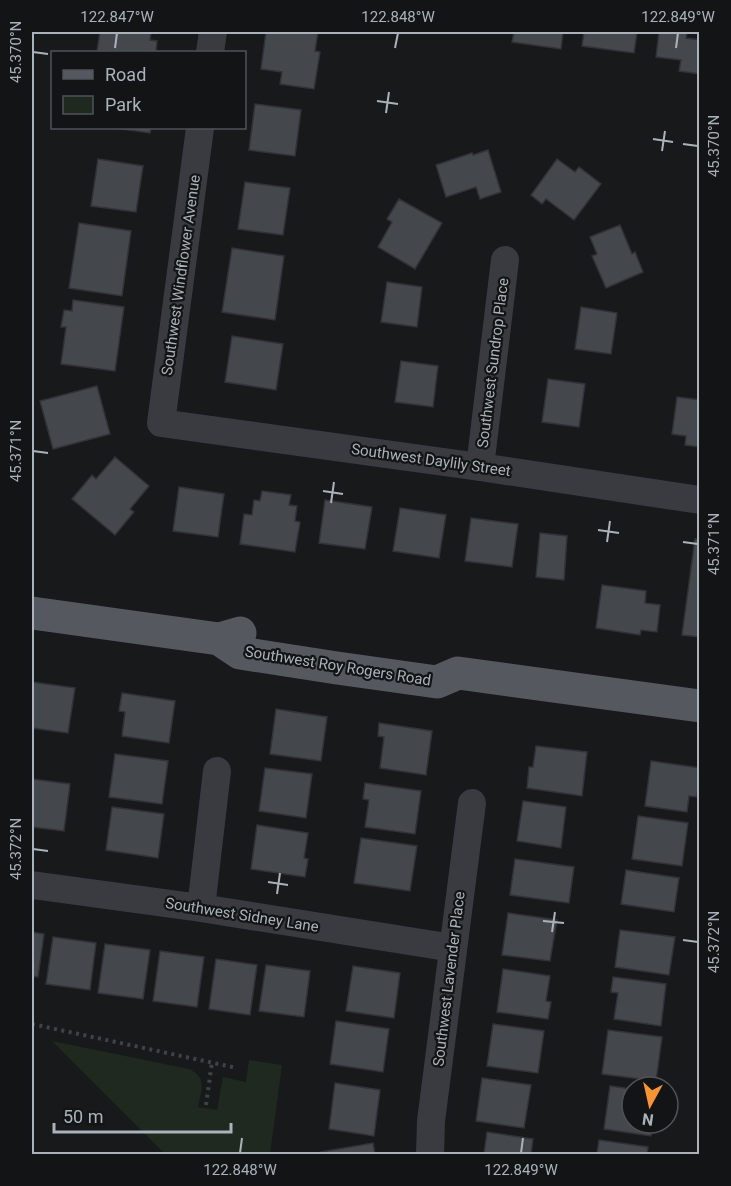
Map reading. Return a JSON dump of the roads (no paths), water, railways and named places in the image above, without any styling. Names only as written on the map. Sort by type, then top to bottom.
[{"type":"main road","name":"Southwest Roy Rogers Road","points":[[32,613],[219,639],[240,653],[437,682],[458,673],[699,706]]},
{"type":"street","points":[[210,51],[213,32]]},
{"type":"street","name":"Southwest Windflower Avenue","points":[[161,423],[200,129]]},
{"type":"street","name":"Southwest Sundrop Place","points":[[480,467],[506,260]]},
{"type":"street","name":"Southwest Daylily Street","points":[[161,423],[699,500]]},
{"type":"street","points":[[201,908],[218,771]]},
{"type":"street","name":"Southwest Lavender Place","points":[[430,1155],[431,1121],[472,803]]},
{"type":"street","name":"Southwest Sidney Lane","points":[[32,885],[201,908],[453,948]]}]
